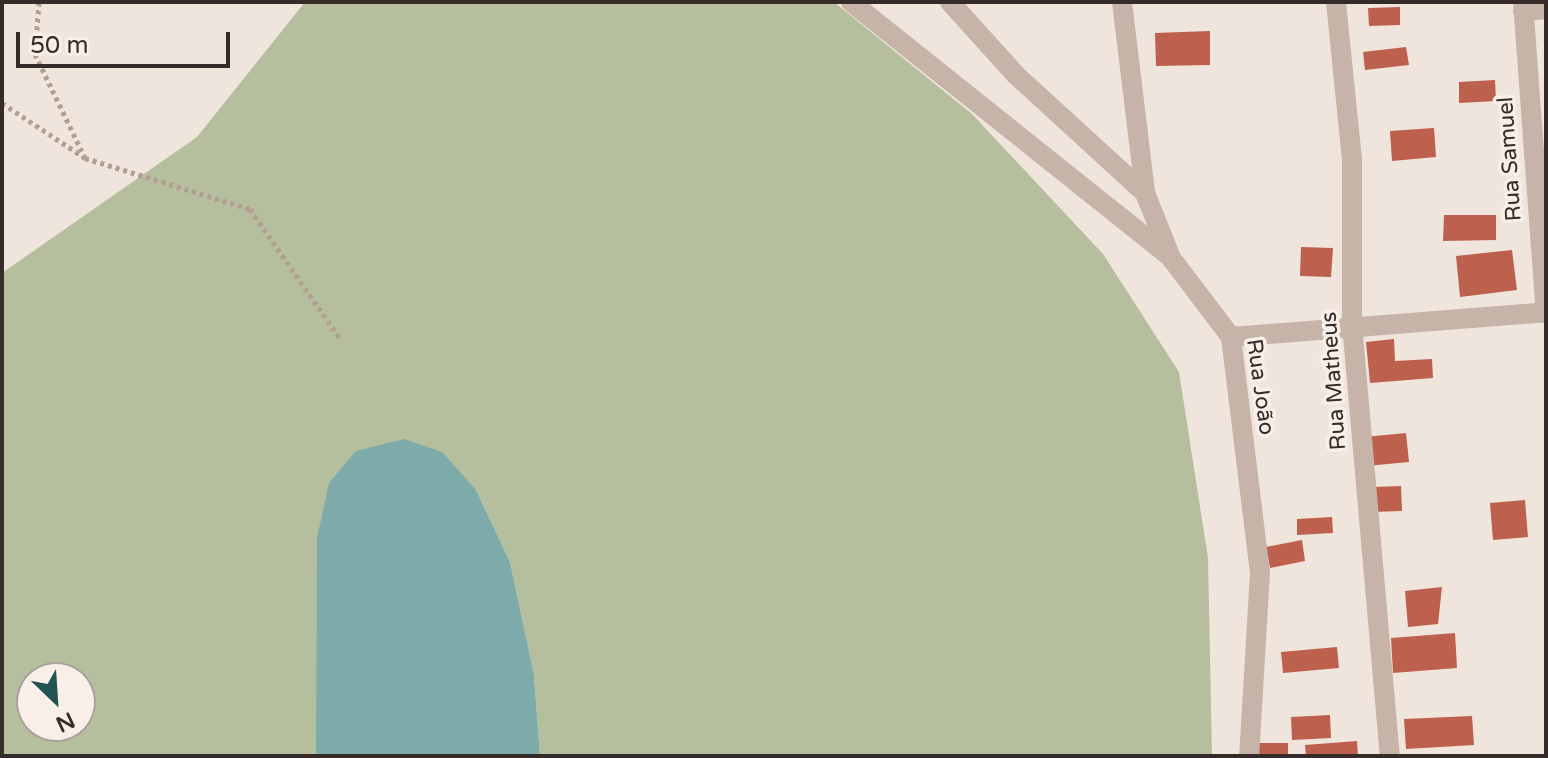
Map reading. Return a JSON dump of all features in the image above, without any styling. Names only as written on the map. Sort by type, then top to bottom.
[{"type":"street","points":[[851,2],[1171,258]]},
{"type":"street","points":[[950,2],[1016,75],[1145,193]]},
{"type":"street","name":"Rua João","points":[[1122,2],[1145,193],[1171,258],[1231,337],[1260,573],[1249,756]]},
{"type":"street","name":"Rua Matheus","points":[[1336,2],[1352,159],[1352,324],[1390,756]]},
{"type":"street","points":[[1523,7],[1546,9]]},
{"type":"street","name":"Rua Samuel","points":[[1523,7],[1546,313]]},
{"type":"street","points":[[1231,337],[1352,324],[1546,313]]},
{"type":"path","points":[[39,2],[35,54],[85,158]]},
{"type":"path","points":[[2,103],[85,158],[250,209],[339,337]]},
{"type":"green space","points":[[305,2],[834,2],[972,114],[1103,254],[1179,372],[1208,558],[1212,756],[540,756],[534,675],[510,562],[476,490],[321,708],[316,756],[2,756],[2,273],[197,137]]},
{"type":"water","points":[[404,439],[442,452],[476,490],[510,562],[534,675],[540,756],[316,756],[317,538],[329,483],[356,451]]},
{"type":"building","points":[[1400,7],[1400,25],[1369,26],[1368,8]]},
{"type":"building","points":[[1210,31],[1210,65],[1156,66],[1155,33]]},
{"type":"building","points":[[1406,47],[1409,65],[1365,70],[1363,52]]},
{"type":"building","points":[[1495,80],[1496,101],[1459,103],[1459,82]]},
{"type":"building","points":[[1434,128],[1436,157],[1392,161],[1390,131]]},
{"type":"building","points":[[1444,215],[1496,215],[1496,240],[1443,241]]},
{"type":"building","points":[[1301,247],[1333,248],[1331,277],[1300,276]]},
{"type":"building","points":[[1512,250],[1517,290],[1460,297],[1456,256]]},
{"type":"building","points":[[1394,339],[1395,361],[1432,359],[1433,378],[1370,383],[1366,342]]},
{"type":"building","points":[[1406,433],[1409,462],[1366,466],[1364,437]]},
{"type":"building","points":[[1401,486],[1402,511],[1373,512],[1372,487]]},
{"type":"building","points":[[1525,500],[1528,537],[1493,540],[1490,503]]},
{"type":"building","points":[[1332,517],[1333,533],[1297,535],[1297,519]]},
{"type":"building","points":[[1302,540],[1305,561],[1270,568],[1266,547]]},
{"type":"building","points":[[1442,587],[1438,624],[1408,627],[1405,591]]},
{"type":"building","points":[[1455,633],[1457,668],[1393,673],[1391,638]]},
{"type":"building","points":[[1337,647],[1339,668],[1283,673],[1281,652]]},
{"type":"building","points":[[1330,715],[1331,738],[1292,740],[1291,717]]},
{"type":"building","points":[[1472,716],[1474,745],[1406,749],[1404,719]]},
{"type":"building","points":[[1357,741],[1358,756],[1306,756],[1305,745]]},
{"type":"building","points":[[1253,743],[1288,743],[1288,756],[1253,756]]}]
